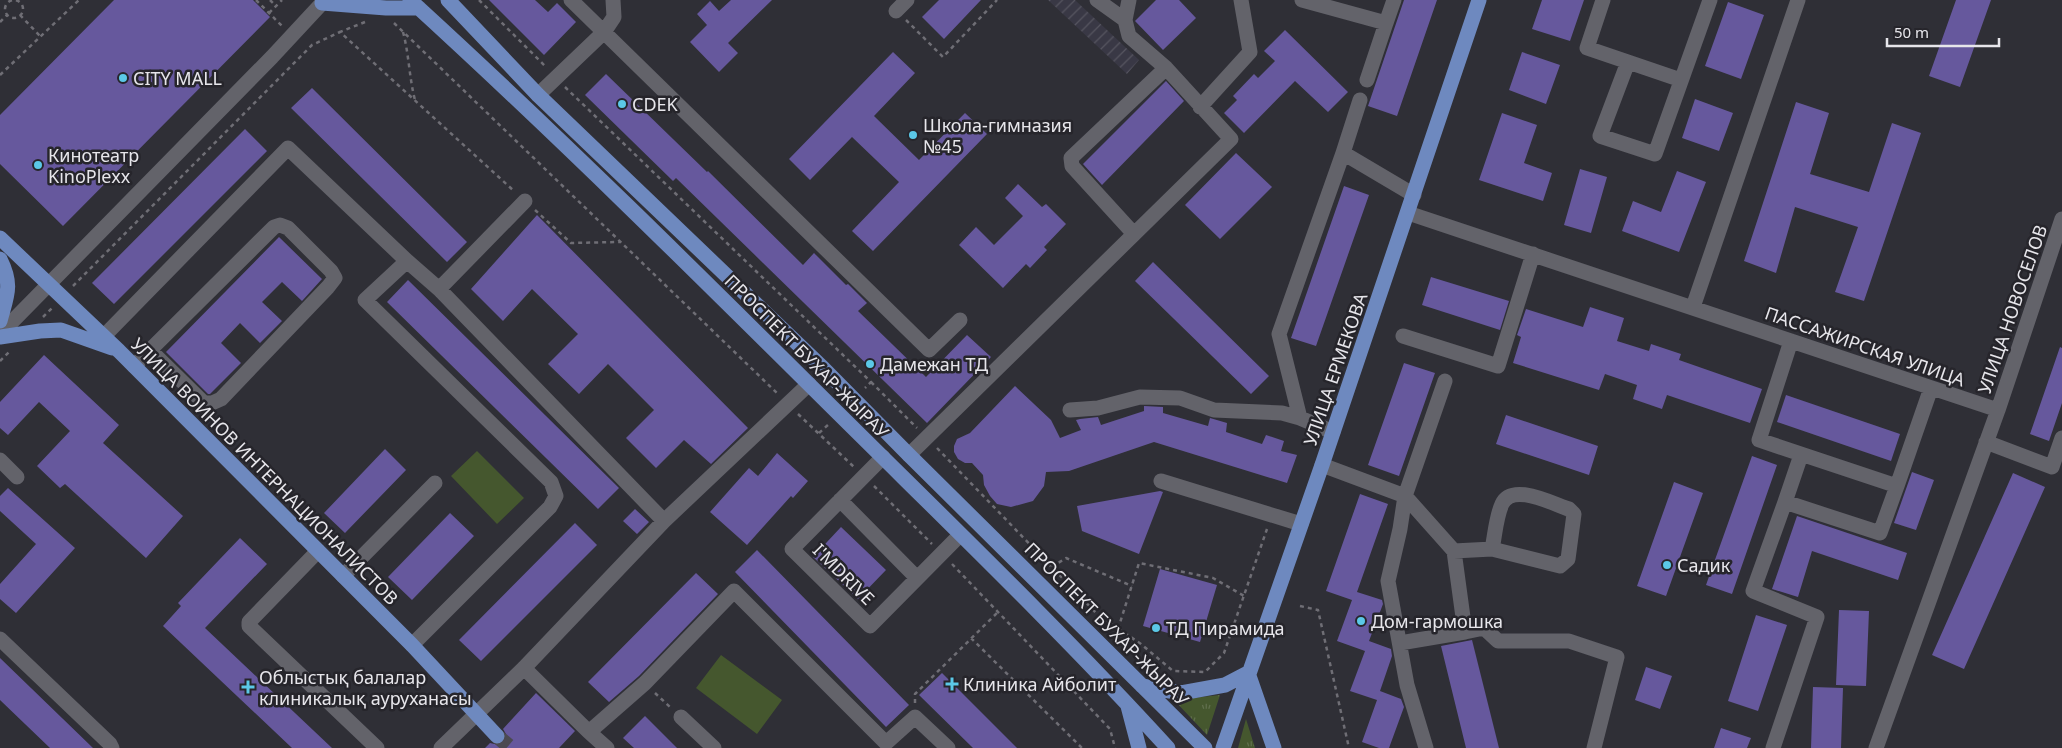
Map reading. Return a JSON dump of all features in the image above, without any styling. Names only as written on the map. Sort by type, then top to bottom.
[{"type":"main road","name":"ПРОСПЕКТ БУХАР-ЖЫРАУ","points":[[448,0],[538,95],[824,369],[1205,748]]},
{"type":"main road","name":"УЛИЦА ЕРМЕКОВА","points":[[1223,748],[1322,465],[1480,0]]},
{"type":"main road","points":[[324,1],[386,8],[415,4]]},
{"type":"main road","name":"ПРОСПЕКТ БУХАР-ЖЫРАУ","points":[[415,4],[531,111],[883,457],[1127,703],[1168,748]]},
{"type":"main road","name":"УЛИЦА ВОИНОВ ИНТЕРНАЦИОНАЛИСТОВ","points":[[0,238],[134,366],[412,645],[497,736]]},
{"type":"main road","points":[[0,259],[7,273],[8,286],[0,321]]},
{"type":"main road","points":[[0,335],[60,330],[83,336],[119,351]]},
{"type":"main road","points":[[809,384],[824,369]]},
{"type":"main road","points":[[1142,686],[1181,693],[1225,685],[1248,673],[1274,748]]},
{"type":"main road","points":[[1127,703],[1139,748]]},
{"type":"street","points":[[571,0],[929,350],[960,320]]},
{"type":"street","points":[[538,95],[604,32],[614,17],[613,0]]},
{"type":"street","points":[[1097,0],[1125,20]]},
{"type":"street","points":[[909,455],[1231,139],[1166,68],[1129,36],[1125,20],[1129,0]]},
{"type":"street","points":[[1200,107],[1250,52],[1241,0]]},
{"type":"street","points":[[1302,0],[1386,23]]},
{"type":"street","points":[[1367,80],[1394,0]]},
{"type":"street","points":[[1603,0],[1587,48],[1681,80]]},
{"type":"street","points":[[1628,62],[1600,136],[1655,154],[1710,0]]},
{"type":"street","points":[[1693,308],[1798,0]]},
{"type":"street","points":[[0,335],[324,1]]},
{"type":"street","points":[[1134,234],[1072,166],[1071,158],[1166,68]]},
{"type":"street","points":[[1300,418],[1279,334],[1360,100]]},
{"type":"street","points":[[104,336],[288,148],[439,289],[664,521]]},
{"type":"street","points":[[1343,153],[1414,195]]},
{"type":"street","points":[[439,289],[525,201]]},
{"type":"street","name":"ПАССАЖИРСКАЯ УЛИЦА","points":[[1408,213],[1998,410]]},
{"type":"street","name":"УЛИЦА НОВОСЕЛОВ","points":[[1998,410],[2062,219]]},
{"type":"street","points":[[134,366],[150,350],[274,227],[280,225],[288,228],[332,271],[335,278],[221,399],[212,403],[204,402],[150,350]]},
{"type":"street","points":[[1403,336],[1498,366],[1533,254]]},
{"type":"street","points":[[407,261],[365,300],[551,482],[556,496],[550,507],[412,645]]},
{"type":"street","points":[[1791,341],[1759,440],[1897,486]]},
{"type":"street","points":[[1426,748],[1407,685],[1388,581],[1400,529],[1405,496],[1445,381]]},
{"type":"street","points":[[441,748],[475,713],[524,668],[664,521],[809,384]]},
{"type":"street","points":[[1785,502],[1880,533],[1931,388]]},
{"type":"street","points":[[1070,410],[1098,408],[1140,397],[1180,398],[1214,410],[1282,413],[1300,418],[1333,432]]},
{"type":"street","points":[[1876,748],[1998,410]]},
{"type":"street","points":[[1986,442],[2052,467],[2062,438]]},
{"type":"street","points":[[1772,748],[1817,617],[1753,591],[1801,454]]},
{"type":"street","name":"I'MDRIVE","points":[[883,457],[792,549],[870,626],[960,535]]},
{"type":"street","points":[[0,460],[17,477]]},
{"type":"street","points":[[1322,465],[1405,496],[1454,551],[1465,632]]},
{"type":"street","points":[[1161,482],[1301,524]]},
{"type":"street","points":[[343,576],[435,483]]},
{"type":"street","points":[[1454,551],[1492,549],[1560,566],[1568,559],[1574,514],[1569,509],[1520,493],[1510,495],[1502,503],[1492,549]]},
{"type":"street","points":[[840,500],[917,578]]},
{"type":"street","points":[[318,551],[249,622],[249,626],[377,748]]},
{"type":"street","points":[[589,732],[645,683],[734,591],[886,743],[915,717],[948,748]]},
{"type":"street","points":[[1400,643],[1484,628],[1498,641],[1569,641],[1617,657],[1594,748]]},
{"type":"street","points":[[0,639],[112,748]]},
{"type":"street","points":[[524,668],[607,748]]},
{"type":"street","points":[[681,717],[714,748]]},
{"type":"path","points":[[7,15],[6,1],[13,0],[21,3]]},
{"type":"path","points":[[21,3],[24,0]]},
{"type":"path","points":[[0,75],[79,0]]},
{"type":"path","points":[[256,0],[292,36]]},
{"type":"path","points":[[270,0],[276,6]]},
{"type":"path","points":[[269,13],[282,0]]},
{"type":"path","points":[[479,0],[556,78],[927,437],[1098,615],[1173,671],[1205,672],[1224,653],[1272,516]]},
{"type":"path","points":[[902,5],[943,57],[997,0]]},
{"type":"path","points":[[7,15],[14,18],[20,15],[23,8],[21,3]]},
{"type":"path","points":[[0,22],[7,15]]},
{"type":"path","points":[[20,15],[40,36]]},
{"type":"path","points":[[0,361],[312,45],[372,19]]},
{"type":"path","points":[[386,21],[395,23],[942,553],[1110,728],[1115,748]]},
{"type":"path","points":[[402,30],[408,51],[408,68],[415,100]]},
{"type":"path","points":[[340,32],[571,243],[620,242]]},
{"type":"path","points":[[854,399],[871,382]]},
{"type":"path","points":[[819,434],[839,414]]},
{"type":"path","points":[[1052,567],[1066,558],[1132,586]]},
{"type":"path","points":[[1118,629],[1139,563],[1213,578],[1244,596]]},
{"type":"path","points":[[1300,606],[1318,610],[1349,748]]},
{"type":"path","points":[[915,717],[915,694],[998,612]]},
{"type":"path","points":[[971,638],[1082,748]]},
{"type":"path","points":[[645,683],[681,717]]},
{"type":"shaded area","points":[[1048,0],[1075,0],[1139,60],[1127,74]]},
{"type":"green space","points":[[477,451],[524,498],[497,524],[451,476]]},
{"type":"green space","points":[[721,655],[782,700],[757,734],[696,688]]},
{"type":"green space","points":[[1220,695],[1207,735],[1174,700]]},
{"type":"green space","points":[[1246,719],[1255,748],[1238,748]]},
{"type":"building","name":"CITY MALL","points":[[114,0],[253,0],[270,17],[63,226],[0,164],[0,115]]},
{"type":"building","points":[[489,0],[535,0],[548,12],[557,3],[576,22],[544,55]]},
{"type":"building","points":[[731,0],[772,0],[728,43],[738,53],[719,72],[690,42],[707,25],[697,14],[710,1],[719,11]]},
{"type":"building","points":[[939,0],[981,0],[944,39],[922,17]]},
{"type":"building","points":[[1156,0],[1179,0],[1196,18],[1163,50],[1135,21]]},
{"type":"building","points":[[1404,0],[1437,0],[1397,116],[1368,106]]},
{"type":"building","points":[[1542,0],[1584,0],[1570,41],[1532,29]]},
{"type":"building","points":[[1956,0],[1991,0],[1960,87],[1929,76]]},
{"type":"building","points":[[1728,2],[1764,15],[1741,79],[1705,66]]},
{"type":"building","points":[[1285,30],[1348,92],[1328,112],[1295,81],[1244,133],[1224,113],[1237,100],[1233,96],[1254,74],[1258,78],[1275,61],[1264,51]]},
{"type":"building","points":[[893,52],[915,73],[874,116],[919,160],[965,113],[987,134],[873,251],[852,231],[899,182],[852,137],[810,180],[789,159]]},
{"type":"building","points":[[1522,52],[1560,65],[1546,104],[1509,90]]},
{"type":"building","points":[[606,74],[803,265],[814,253],[846,285],[848,284],[867,303],[858,311],[926,377],[967,335],[991,357],[927,423],[676,178],[673,181],[585,95]]},
{"type":"building","points":[[1166,81],[1184,101],[1102,185],[1083,164]]},
{"type":"building","points":[[312,88],[467,242],[447,262],[291,108]]},
{"type":"building","points":[[1695,99],[1733,113],[1719,151],[1682,138]]},
{"type":"building","points":[[1796,102],[1829,113],[1810,174],[1869,192],[1892,123],[1921,133],[1864,301],[1835,292],[1858,227],[1795,207],[1776,273],[1744,261]]},
{"type":"building","points":[[1502,113],[1537,125],[1524,163],[1552,173],[1543,201],[1479,180]]},
{"type":"building","points":[[245,129],[267,151],[114,304],[92,283]]},
{"type":"building","points":[[1236,153],[1272,187],[1220,239],[1185,205]]},
{"type":"building","points":[[1580,169],[1607,177],[1591,233],[1564,225]]},
{"type":"building","points":[[1677,171],[1706,182],[1679,252],[1622,231],[1633,201],[1661,212]]},
{"type":"building","points":[[1018,184],[1042,207],[1046,204],[1066,224],[1044,247],[1047,250],[1030,268],[1026,264],[1003,288],[959,245],[976,227],[994,245],[1023,216],[1005,198]]},
{"type":"building","points":[[1344,186],[1369,195],[1316,346],[1291,338]]},
{"type":"building","points":[[537,215],[748,428],[711,464],[684,440],[656,468],[626,438],[654,410],[608,364],[579,394],[548,364],[578,334],[532,289],[503,321],[471,289]]},
{"type":"building","points":[[279,237],[322,279],[302,301],[282,282],[262,302],[282,321],[260,343],[240,323],[221,343],[241,363],[208,394],[166,352]]},
{"type":"building","points":[[1153,262],[1269,376],[1251,394],[1135,281]]},
{"type":"building","points":[[1431,277],[1509,301],[1500,330],[1422,305]]},
{"type":"building","points":[[408,280],[619,488],[598,509],[387,302]]},
{"type":"building","points":[[1590,307],[1624,318],[1617,341],[1649,351],[1651,344],[1681,354],[1679,360],[1762,389],[1750,423],[1667,395],[1662,409],[1633,399],[1637,385],[1605,374],[1599,390],[1513,363],[1521,337],[1517,335],[1526,309],[1583,327]]},
{"type":"building","points":[[2060,347],[2062,348],[2062,403],[2049,441],[2030,434]]},
{"type":"building","points":[[44,355],[119,425],[103,443],[183,516],[146,558],[65,484],[60,488],[37,466],[70,431],[39,402],[8,435],[0,428],[0,402]]},
{"type":"building","points":[[1404,363],[1435,373],[1399,476],[1368,465]]},
{"type":"building","points":[[1015,386],[1051,420],[1060,438],[1081,430],[1076,420],[1098,417],[1101,425],[1144,411],[1144,406],[1163,407],[1163,413],[1208,426],[1210,418],[1227,423],[1226,432],[1262,444],[1266,435],[1284,441],[1281,451],[1297,455],[1287,483],[1154,442],[1069,471],[1046,472],[1044,486],[1033,501],[1011,507],[997,504],[984,485],[983,475],[972,463],[965,463],[958,459],[954,452],[954,446],[957,439],[970,433]]},
{"type":"building","points":[[1786,395],[1900,434],[1891,461],[1777,422]]},
{"type":"building","points":[[1506,415],[1598,446],[1589,475],[1496,444]]},
{"type":"building","points":[[385,449],[406,470],[345,533],[324,513]]},
{"type":"building","points":[[777,453],[808,481],[793,498],[791,496],[747,545],[710,512],[749,468],[758,476]]},
{"type":"building","points":[[1752,456],[1777,465],[1732,594],[1706,585]]},
{"type":"building","points":[[1912,472],[1934,480],[1916,530],[1894,523]]},
{"type":"building","points":[[2013,473],[2045,487],[1964,669],[1932,655]]},
{"type":"building","points":[[1674,482],[1703,493],[1666,596],[1637,586]]},
{"type":"building","points":[[8,488],[75,548],[16,613],[0,599],[0,584],[36,544],[0,511],[0,496]]},
{"type":"building","points":[[1163,492],[1139,554],[1082,531],[1077,506]]},
{"type":"building","name":"Дом-гармошка","points":[[1360,494],[1388,504],[1357,592],[1382,600],[1383,604],[1369,641],[1391,649],[1392,656],[1380,691],[1401,699],[1404,707],[1389,748],[1379,748],[1362,742],[1377,700],[1350,691],[1365,651],[1337,641],[1352,600],[1326,591]]},
{"type":"building","points":[[635,509],[649,522],[637,534],[623,521]]},
{"type":"building","points":[[450,513],[474,536],[412,600],[388,577]]},
{"type":"building","points":[[1797,516],[1907,553],[1898,580],[1812,551],[1798,597],[1772,589]]},
{"type":"building","points":[[575,523],[597,545],[481,661],[459,640]]},
{"type":"building","points":[[841,527],[886,570],[858,599],[813,557]]},
{"type":"building","name":"Облыстық балалар клиникалық ауруханасы","points":[[240,538],[267,564],[205,628],[332,748],[292,748],[163,626],[181,606],[178,603]]},
{"type":"building","points":[[757,550],[909,705],[886,727],[735,572]]},
{"type":"building","points":[[1160,569],[1217,585],[1200,642],[1143,626]]},
{"type":"building","points":[[696,573],[718,594],[639,676],[609,702],[588,682]]},
{"type":"building","points":[[1839,610],[1869,611],[1866,686],[1836,685]]},
{"type":"building","points":[[1756,615],[1787,625],[1758,711],[1728,701]]},
{"type":"building","points":[[1472,640],[1499,748],[1466,748],[1441,646]]},
{"type":"building","points":[[0,658],[93,748],[50,748],[0,700]]},
{"type":"building","points":[[1646,667],[1672,676],[1660,709],[1635,700]]},
{"type":"building","points":[[942,673],[1017,748],[973,748],[919,695]]},
{"type":"building","points":[[1813,687],[1843,688],[1841,748],[1811,748]]},
{"type":"building","points":[[536,693],[575,731],[559,748],[485,748],[490,743],[499,745],[504,742],[506,734],[503,729]]},
{"type":"building","points":[[645,716],[677,748],[634,748],[623,738]]},
{"type":"building","points":[[1721,728],[1751,738],[1747,748],[1714,748]]},
{"type":"tunnel","points":[[497,736],[511,748]]},
{"type":"place","name":"CITY MALL","points":[[123,78]]},
{"type":"place","name":"CDEK","points":[[622,104]]},
{"type":"place","name":"Школа-гимназия №45","points":[[913,135]]},
{"type":"place","name":"Кинотеатр KinoPlexx","points":[[38,165]]},
{"type":"place","name":"Дамежан ТД","points":[[870,364]]},
{"type":"place","name":"Садик","points":[[1667,565]]},
{"type":"place","name":"Дом-гармошка","points":[[1361,621]]},
{"type":"place","name":"ТД Пирамида","points":[[1156,628]]},
{"type":"place","name":"Клиника Айболит","points":[[952,684]]},
{"type":"place","name":"Облыстық балалар клиникалық ауруханасы","points":[[248,687]]}]
